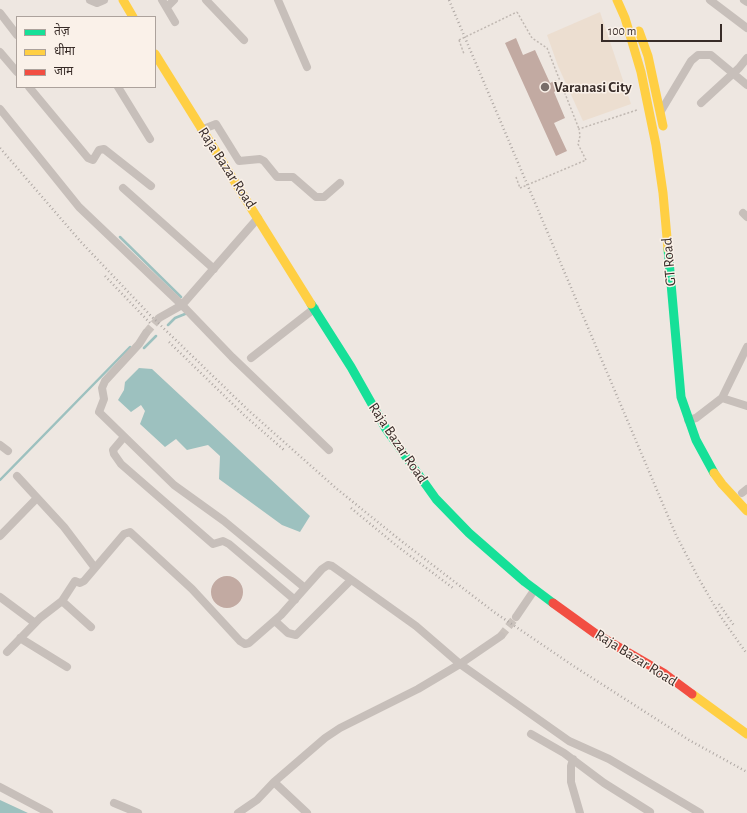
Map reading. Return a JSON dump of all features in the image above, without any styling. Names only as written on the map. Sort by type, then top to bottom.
[{"type":"main road","points":[[123,0],[132,16]]},
{"type":"main road","name":"GT Road","points":[[617,0],[625,18],[649,106],[663,193],[682,397],[692,419],[715,459],[745,493]]},
{"type":"main road","points":[[627,0],[648,56],[661,111],[669,170]]},
{"type":"main road","name":"Raja Bazar Road","points":[[156,56],[315,308],[386,429],[436,499],[469,533],[535,589],[596,634],[665,674],[747,734]]},
{"type":"main road","name":"GT Road","points":[[673,200],[687,371],[692,419],[696,440],[722,484],[747,511]]},
{"type":"street","points":[[90,0],[97,3],[104,0]]},
{"type":"street","points":[[174,0],[165,3],[175,22]]},
{"type":"street","points":[[206,0],[244,40]]},
{"type":"street","points":[[278,0],[307,67]]},
{"type":"street","points":[[710,0],[747,28]]},
{"type":"street","points":[[0,13],[16,33]]},
{"type":"street","points":[[0,52],[16,71]]},
{"type":"street","points":[[661,111],[691,61],[698,55],[711,55],[732,75],[747,86]]},
{"type":"street","points":[[701,102],[732,75],[747,58]]},
{"type":"street","points":[[30,88],[88,158],[93,160],[99,150],[104,149],[151,186]]},
{"type":"street","points":[[119,88],[150,139]]},
{"type":"street","points":[[0,109],[79,207],[182,305],[232,357],[328,450]]},
{"type":"street","points":[[202,130],[216,124],[239,161],[264,161],[277,177],[293,177],[316,197],[324,197],[340,183]]},
{"type":"street","points":[[123,188],[214,269]]},
{"type":"street","points":[[159,318],[182,305],[258,218]]},
{"type":"street","points":[[251,358],[315,308]]},
{"type":"street","points":[[146,333],[139,344],[102,386],[104,399],[99,409],[99,414],[174,485],[224,521],[305,588]]},
{"type":"street","points":[[692,419],[722,398],[747,347]]},
{"type":"street","points":[[722,398],[747,406]]},
{"type":"street","points":[[124,437],[113,450],[114,454],[122,464],[213,544],[223,541],[229,544],[295,600]]},
{"type":"street","points":[[0,445],[8,451]]},
{"type":"street","points":[[17,476],[64,527],[95,568]]},
{"type":"street","points":[[0,536],[37,498]]},
{"type":"street","points":[[6,652],[35,623],[62,601],[75,581],[80,583],[84,582],[124,534],[133,532],[192,589],[240,641],[245,644],[249,643],[275,621],[322,569],[328,565],[416,626],[460,664],[569,741],[609,759],[700,813]]},
{"type":"street","points":[[275,621],[288,633],[296,635],[351,580]]},
{"type":"street","points":[[516,617],[535,589]]},
{"type":"street","points":[[0,597],[35,623]]},
{"type":"street","points":[[62,601],[91,627]]},
{"type":"street","points":[[238,813],[257,800],[274,782],[325,738],[340,728],[418,689],[460,664],[501,636]]},
{"type":"street","points":[[20,638],[67,667]]},
{"type":"street","points":[[532,734],[562,751],[604,784],[650,812]]},
{"type":"street","points":[[562,751],[569,741]]},
{"type":"street","points":[[573,759],[571,766],[571,782],[580,813]]},
{"type":"street","points":[[274,782],[307,813]]},
{"type":"street","points":[[0,787],[49,813]]},
{"type":"street","points":[[114,803],[138,813]]},
{"type":"path","points":[[464,54],[459,40],[517,12],[532,38],[547,48],[579,129],[580,136],[578,144],[586,160],[520,188],[516,177]]},
{"type":"path","points":[[579,129],[649,106]]},
{"type":"shaded area","points":[[600,12],[631,104],[583,121],[558,66],[547,35]]},
{"type":"water","points":[[139,368],[152,369],[310,516],[300,532],[282,525],[219,479],[220,456],[208,445],[187,450],[176,439],[165,447],[140,424],[145,411],[141,405],[131,412],[118,400],[124,390],[125,382]]},
{"type":"water","points":[[0,800],[28,813],[0,813]]},
{"type":"building","points":[[516,38],[523,55],[535,50],[550,83],[556,80],[560,89],[554,92],[565,118],[554,123],[567,151],[556,156],[505,43]]},
{"type":"building","points":[[224,576],[230,576],[239,580],[243,592],[239,604],[230,608],[224,608],[215,604],[211,595],[211,589],[215,580]]},
{"type":"waterway","points":[[120,237],[181,297]]},
{"type":"waterway","points":[[168,325],[175,318],[185,314]]},
{"type":"waterway","points":[[144,348],[156,336]]},
{"type":"waterway","points":[[0,480],[130,347]]},
{"type":"tunnel","points":[[146,333],[159,318]]},
{"type":"tunnel","points":[[501,636],[516,617]]},
{"type":"railway","points":[[449,0],[676,535],[721,617],[747,654]]},
{"type":"railway","points":[[0,148],[81,242],[151,316],[248,410],[337,489],[400,540],[494,612],[575,667],[689,740],[747,772]]},
{"type":"railway","points":[[105,276],[151,324]]},
{"type":"railway","points":[[169,342],[244,415],[284,450]]},
{"type":"railway","points":[[351,508],[397,546],[453,588]]},
{"type":"railway","points":[[719,604],[735,627]]},
{"type":"traffic: fast","points":[[668,249],[681,397],[696,440],[714,473]]},
{"type":"traffic: fast","points":[[311,304],[351,367],[386,429],[436,499],[469,533],[525,582],[553,603]]},
{"type":"traffic: slow","points":[[123,0],[132,16]]},
{"type":"traffic: slow","points":[[617,0],[625,18],[641,72],[656,145],[663,193],[668,249]]},
{"type":"traffic: slow","points":[[639,31],[648,56],[663,126]]},
{"type":"traffic: slow","points":[[156,56],[311,304]]},
{"type":"traffic: slow","points":[[714,473],[747,511]]},
{"type":"traffic: slow","points":[[692,694],[747,734]]},
{"type":"traffic: jam","points":[[553,603],[596,634],[665,674],[692,694]]},
{"type":"place","name":"Varanasi City","points":[[545,87]]}]
